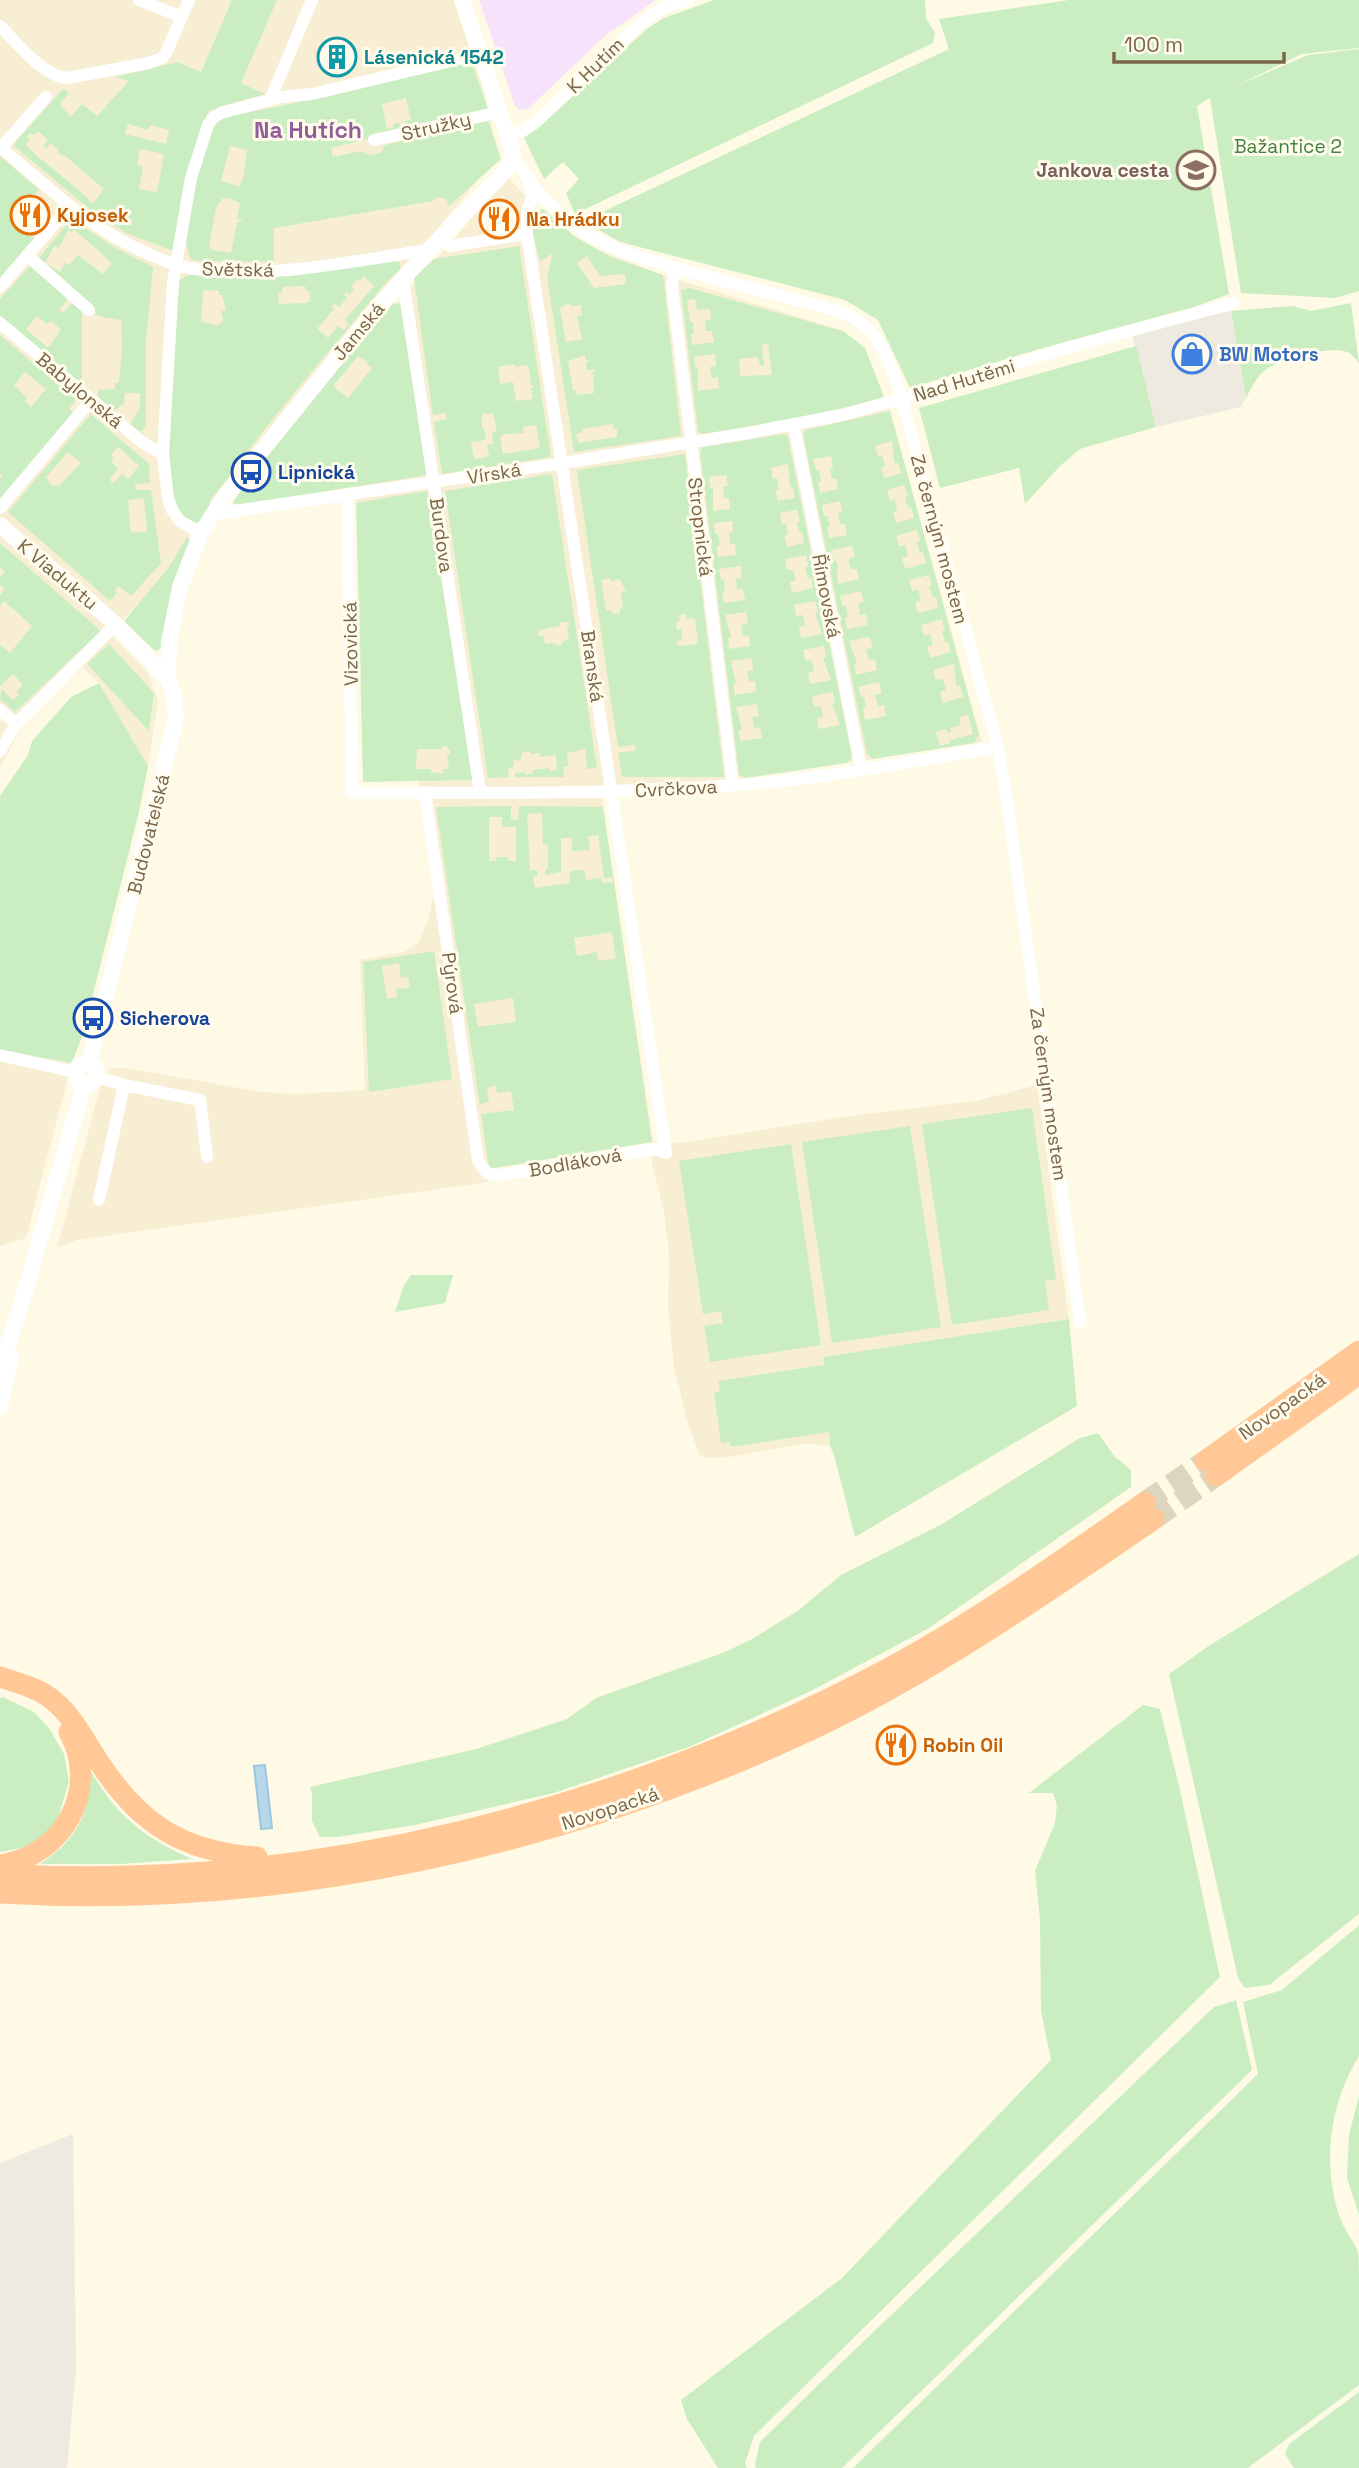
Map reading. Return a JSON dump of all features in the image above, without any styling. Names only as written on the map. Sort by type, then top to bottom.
[{"type":"highway","name":"Novopacká","points":[[1359,1351],[1210,1468],[1359,1374]]},
{"type":"highway","name":"Novopacká","points":[[0,1874],[147,1874],[233,1868],[316,1858],[447,1835],[536,1812],[680,1765],[815,1706],[894,1665],[1149,1511],[981,1636],[906,1680],[757,1754],[615,1808],[538,1831],[448,1853],[313,1878],[143,1893],[0,1893]]},
{"type":"highway","points":[[0,1676],[54,1701],[72,1721],[124,1798],[142,1816],[165,1832],[192,1844],[224,1853],[316,1858]]},
{"type":"highway","points":[[0,1687],[34,1697],[59,1717],[75,1744],[81,1776],[76,1807],[60,1833],[37,1853],[0,1865]]},
{"type":"street","points":[[139,0],[182,17]]},
{"type":"street","points":[[0,26],[48,71],[67,78],[156,61],[166,53],[189,0]]},
{"type":"street","points":[[270,100],[312,0]]},
{"type":"street","name":"Za černým mostem","points":[[461,0],[509,138],[513,157],[542,197],[585,233],[618,250],[675,268],[842,312],[859,319],[880,341],[902,399],[998,747],[1080,1322]]},
{"type":"street","name":"K Hutím","points":[[509,138],[535,123],[643,21],[663,8],[688,0]]},
{"type":"street","points":[[201,533],[180,521],[172,510],[163,454],[176,264],[191,178],[208,125],[221,113],[281,97],[312,94],[480,54]]},
{"type":"street","points":[[0,147],[46,97]]},
{"type":"street","name":"Stružky","points":[[374,141],[499,112]]},
{"type":"street","name":"Světská","points":[[0,147],[69,206],[127,244],[197,270],[264,271],[429,250]]},
{"type":"street","name":"Jamská","points":[[214,514],[272,435],[403,279],[505,171],[513,157]]},
{"type":"street","name":"Branská","points":[[529,181],[533,194],[527,211],[527,234],[666,1153]]},
{"type":"street","points":[[0,287],[69,206]]},
{"type":"street","points":[[449,246],[527,234]]},
{"type":"street","points":[[27,255],[89,310]]},
{"type":"street","name":"Stropnická","points":[[675,268],[672,286],[733,785]]},
{"type":"street","name":"Burdova","points":[[403,279],[480,792]]},
{"type":"street","name":"Nad Hutěmi","points":[[690,441],[794,425],[902,399],[1073,346],[1234,303]]},
{"type":"street","name":"Babylonská","points":[[0,323],[153,450],[163,454]]},
{"type":"street","points":[[0,508],[91,400]]},
{"type":"street","name":"Římovská","points":[[794,425],[861,768]]},
{"type":"street","name":"Vírská","points":[[214,514],[435,483],[690,441]]},
{"type":"street","name":"Vizovická","points":[[347,495],[352,793]]},
{"type":"street","points":[[168,679],[169,642],[180,587],[201,533],[214,514]]},
{"type":"street","name":"K Viaduktu","points":[[0,525],[115,625]]},
{"type":"street","points":[[0,751],[16,724],[115,625],[168,679]]},
{"type":"street","name":"Budovatelská","points":[[0,1368],[22,1302],[86,1074],[176,719],[174,694],[168,679]]},
{"type":"street","points":[[0,710],[16,724]]},
{"type":"street","points":[[0,731],[16,724]]},
{"type":"street","name":"Cvrčkova","points":[[352,793],[611,791],[733,785],[775,782],[998,747]]},
{"type":"street","name":"Pýrová","points":[[425,792],[478,1160],[485,1172]]},
{"type":"street","points":[[0,1055],[200,1100],[207,1157]]},
{"type":"street","points":[[99,1200],[124,1085]]},
{"type":"street","name":"Bodláková","points":[[485,1172],[491,1176],[501,1175],[655,1149],[666,1153]]},
{"type":"street","name":"Budovatelská","points":[[0,1407],[22,1302]]},
{"type":"shaded area","points":[[0,0],[469,0],[477,65],[499,155],[210,502],[171,570],[110,633],[148,673],[158,701],[148,766],[99,683],[82,667],[24,722],[0,769]]},
{"type":"shaded area","points":[[479,0],[656,0],[606,35],[528,109],[520,110],[515,106]]},
{"type":"shaded area","points":[[508,177],[562,236],[663,275],[843,331],[865,348],[890,411],[982,742],[741,779],[600,785],[653,1142],[681,1143],[849,1116],[975,1101],[1037,1085],[1069,1319],[824,1357],[830,1446],[807,1443],[729,1457],[706,1458],[699,1454],[687,1420],[674,1367],[668,1308],[669,1256],[664,1212],[652,1164],[652,1142],[489,1169],[489,1182],[77,1240],[57,1248],[100,1088],[109,1069],[125,1068],[262,1092],[297,1094],[365,1090],[360,960],[404,952],[419,942],[429,918],[434,892],[418,778],[365,778],[356,487],[233,503],[314,398]]},
{"type":"shaded area","points":[[1231,311],[1246,398],[1241,407],[1156,427],[1132,335],[1141,330]]},
{"type":"shaded area","points":[[0,1050],[72,1063],[26,1238],[0,1246]]},
{"type":"shaded area","points":[[73,2134],[76,2370],[67,2468],[0,2468],[0,2163]]},
{"type":"green space","points":[[232,0],[277,0],[241,83],[265,94],[208,112],[195,148],[173,251],[126,233],[87,207],[14,146],[63,89],[69,93],[60,104],[70,117],[82,104],[97,116],[129,81],[115,77],[177,62],[201,72]],"holes":[[[128,124],[148,130],[150,125],[169,130],[166,144],[125,134]],[[38,131],[48,140],[44,146],[46,148],[51,143],[59,150],[57,152],[104,189],[93,203],[26,145],[30,133],[34,135]],[[140,149],[164,154],[157,192],[139,189],[143,167],[137,165]]]},
{"type":"green space","points":[[714,0],[925,0],[926,18],[935,33],[933,43],[575,214],[566,193],[579,179],[563,162],[544,179],[524,138],[648,28],[664,18]]},
{"type":"green space","name":"Bažantice 2","points":[[1069,0],[1359,0],[1359,48],[1302,54],[1236,86],[1308,55],[1359,49],[1359,291],[1335,298],[1241,293],[1210,98],[1197,106],[1229,294],[1194,307],[910,388],[878,320],[845,300],[620,242],[583,221],[949,49],[939,19]]},
{"type":"green space","points":[[472,64],[488,109],[331,148],[333,157],[361,151],[369,155],[381,153],[385,145],[488,121],[501,159],[449,206],[446,199],[439,197],[433,201],[274,228],[274,262],[192,260],[187,248],[188,213],[215,122],[225,117]],"holes":[[[406,98],[411,120],[405,121],[406,125],[393,124],[394,127],[387,129],[382,104]],[[230,146],[247,150],[243,178],[239,186],[221,181]],[[228,198],[240,203],[237,219],[244,221],[237,222],[231,253],[209,247],[216,208],[222,199]]]},
{"type":"green space","points":[[0,156],[39,190],[12,219],[35,239],[0,282]]},
{"type":"green space","points":[[543,209],[574,236],[611,257],[663,275],[681,436],[574,452],[547,276],[553,253],[540,262],[532,222],[536,210]],"holes":[[[587,256],[600,276],[625,274],[626,284],[594,288],[577,263]],[[570,303],[571,306],[581,305],[582,315],[577,316],[582,339],[566,342],[560,308]],[[585,355],[586,360],[589,360],[586,363],[587,370],[595,369],[588,373],[593,372],[594,393],[577,395],[576,390],[573,390],[568,361]],[[613,424],[614,429],[617,429],[617,437],[578,443],[576,434],[582,432],[582,429]]]},
{"type":"green space","points":[[71,219],[114,247],[153,267],[146,340],[146,426],[140,432],[130,424],[140,408],[140,393],[125,393],[124,403],[114,411],[98,397],[98,390],[115,389],[115,383],[119,383],[121,320],[97,316],[95,311],[38,259]],"holes":[[[68,230],[75,230],[112,263],[103,274],[78,255],[69,265],[65,263],[60,272],[45,263],[54,246],[59,248]]]},
{"type":"green space","points":[[519,246],[551,457],[442,474],[434,422],[447,419],[446,413],[433,415],[414,278],[434,259]],"holes":[[[514,364],[515,367],[528,365],[531,385],[534,387],[531,388],[533,399],[516,401],[513,382],[500,384],[498,367]],[[493,413],[497,431],[492,433],[493,444],[487,445],[489,456],[474,459],[471,442],[486,440],[482,428],[482,414]],[[536,425],[540,448],[503,454],[500,437],[504,434],[524,433],[523,427]]]},
{"type":"green space","points":[[395,260],[400,262],[400,270],[389,279],[270,422],[210,501],[209,511],[199,523],[187,520],[174,503],[168,463],[179,280],[189,275],[225,276]],"holes":[[[364,276],[374,286],[345,320],[349,324],[344,330],[338,326],[328,338],[317,329],[333,310],[336,311],[332,308],[335,303],[339,307],[347,298],[344,295],[347,292],[350,294],[357,279],[360,281]],[[305,286],[306,291],[309,291],[310,301],[279,304],[278,293],[282,293],[282,287]],[[203,290],[219,291],[226,311],[221,311],[223,321],[217,326],[201,321]]]},
{"type":"green space","points":[[30,266],[68,299],[59,310],[63,313],[72,303],[82,312],[82,379],[77,381],[0,315],[0,299]],"holes":[[[37,316],[46,324],[51,321],[61,330],[48,348],[26,329]]]},
{"type":"green space","points":[[689,288],[843,331],[865,348],[884,397],[793,419],[701,434],[698,431],[681,290]],"holes":[[[695,299],[697,310],[710,309],[711,320],[705,320],[706,331],[712,331],[714,342],[692,345],[693,322],[690,322],[687,300]],[[768,344],[772,375],[740,376],[739,359],[758,357],[760,365],[764,365],[762,345]],[[715,354],[716,366],[710,367],[712,378],[718,377],[719,388],[698,391],[698,368],[695,368],[694,357]]]},
{"type":"green space","points":[[394,303],[400,304],[427,475],[240,505],[232,503],[300,413]],"holes":[[[358,356],[372,368],[348,398],[333,386]]]},
{"type":"green space","points":[[1351,303],[1359,364],[1348,353],[1335,350],[1290,359],[1264,371],[1246,398],[1231,311],[1292,306],[1311,311]]},
{"type":"green space","points":[[0,335],[76,400],[69,409],[74,413],[0,501],[0,479],[3,476],[0,474]],"holes":[[[25,372],[46,389],[31,407],[25,401],[27,398],[14,385]]]},
{"type":"green space","points":[[1136,346],[1156,427],[1080,449],[1060,466],[1025,504],[1019,468],[940,488],[919,408]]},
{"type":"green space","points":[[890,411],[979,735],[974,743],[873,759],[867,754],[803,434],[806,430]],"holes":[[[892,441],[894,461],[898,463],[901,473],[884,478],[881,468],[885,466],[882,455],[878,456],[875,446]],[[831,456],[832,479],[836,478],[838,489],[820,493],[819,470],[816,470],[813,459]],[[904,485],[908,508],[911,507],[914,518],[896,523],[893,512],[897,511],[895,500],[890,501],[887,490]],[[840,501],[840,524],[845,524],[847,535],[829,538],[828,516],[824,516],[822,505]],[[917,530],[920,541],[917,542],[926,563],[905,569],[902,558],[908,556],[905,545],[899,546],[896,536]],[[852,546],[855,557],[848,559],[851,569],[857,569],[859,579],[838,584],[837,561],[834,561],[831,550]],[[929,575],[932,585],[929,587],[933,597],[936,597],[938,608],[918,613],[915,603],[921,600],[918,590],[912,591],[909,580]],[[861,591],[864,602],[858,604],[860,615],[866,614],[868,625],[847,629],[846,606],[843,607],[840,596]],[[942,619],[945,630],[942,631],[951,652],[930,658],[927,647],[933,645],[930,634],[924,636],[921,625]],[[870,637],[873,648],[866,649],[869,660],[875,659],[877,670],[856,675],[854,664],[857,663],[849,641]],[[954,664],[956,684],[960,686],[963,697],[943,703],[940,692],[946,690],[943,679],[936,680],[933,670]],[[879,682],[882,693],[875,695],[878,706],[884,705],[886,716],[865,720],[863,709],[866,708],[864,697],[861,697],[858,687]],[[968,715],[973,734],[950,740],[950,743],[940,746],[936,732],[946,729],[948,733],[951,732],[950,728],[961,725],[959,717]]]},
{"type":"green space","points":[[91,414],[149,464],[150,483],[135,484],[136,490],[151,490],[161,563],[131,596],[119,586],[110,601],[8,512]],"holes":[[[118,447],[139,466],[128,479],[122,474],[112,484],[110,478],[118,469],[111,462],[114,458],[111,455]],[[68,452],[81,463],[58,487],[52,486],[46,477]],[[144,498],[147,531],[131,533],[128,500]]]},
{"type":"green space","points":[[784,434],[788,437],[852,757],[847,763],[745,778],[739,775],[700,451],[703,447]],"holes":[[[788,464],[790,487],[793,487],[795,498],[778,501],[775,490],[779,489],[777,478],[773,479],[771,468]],[[726,475],[728,486],[723,487],[724,498],[729,498],[730,509],[713,511],[713,488],[710,488],[709,477]],[[797,510],[799,532],[802,532],[804,543],[787,547],[784,536],[788,534],[786,524],[782,524],[780,513]],[[732,521],[730,544],[735,544],[736,555],[718,557],[718,534],[715,534],[714,523]],[[806,555],[808,566],[805,567],[813,588],[792,593],[790,582],[796,580],[793,570],[787,570],[785,559]],[[741,566],[742,578],[736,579],[737,590],[743,589],[745,600],[724,603],[724,580],[721,580],[719,569]],[[815,601],[818,612],[815,613],[822,634],[801,638],[799,627],[805,626],[803,615],[796,616],[794,605]],[[746,612],[748,624],[741,625],[743,636],[749,635],[750,646],[729,649],[728,638],[731,637],[725,615]],[[824,646],[826,657],[823,658],[831,680],[810,684],[808,673],[814,671],[812,660],[805,661],[803,650]],[[752,658],[753,670],[747,671],[749,682],[755,681],[756,692],[735,695],[733,684],[736,683],[731,661]],[[833,692],[835,703],[832,704],[840,725],[819,729],[817,718],[823,717],[821,706],[814,707],[812,696]],[[757,704],[759,716],[752,717],[754,728],[760,727],[762,738],[740,741],[739,730],[742,729],[736,707]]]},
{"type":"green space","points":[[685,454],[724,777],[622,777],[618,753],[636,750],[635,745],[618,747],[577,470]],"holes":[[[610,578],[611,581],[619,579],[626,591],[621,592],[623,608],[620,613],[606,611],[601,580]],[[686,614],[686,619],[695,618],[698,644],[678,646],[677,641],[682,640],[681,629],[677,630],[676,622],[680,621],[679,615]]]},
{"type":"green space","points":[[552,474],[597,768],[587,769],[585,749],[567,753],[568,766],[563,767],[564,777],[515,777],[515,773],[525,772],[525,775],[533,773],[533,770],[557,770],[556,755],[540,757],[539,753],[531,754],[530,751],[522,752],[520,761],[513,759],[514,766],[508,769],[509,777],[488,778],[445,491]],"holes":[[[560,622],[569,622],[569,640],[563,641],[561,645],[545,644],[543,635],[538,636],[539,630],[560,626]]]},
{"type":"green space","points":[[427,491],[473,780],[363,782],[356,503]],"holes":[[[445,745],[451,752],[447,756],[449,769],[443,769],[443,774],[431,772],[431,769],[416,769],[417,749],[441,749]]]},
{"type":"green space","points":[[187,537],[192,544],[163,648],[155,651],[124,621],[169,567]]},
{"type":"green space","points":[[0,543],[101,631],[15,712],[0,699],[2,689],[13,700],[19,695],[16,692],[23,685],[13,674],[0,686],[0,645],[10,653],[32,626],[4,601],[0,606],[0,595],[5,589],[0,585],[0,577],[5,572],[0,567]]},
{"type":"green space","points":[[109,644],[154,693],[149,731],[87,664]]},
{"type":"green space","points":[[99,683],[148,766],[83,1034],[72,1063],[0,1050],[0,796],[28,755],[32,741],[71,697]]},
{"type":"green space","points":[[511,806],[511,819],[518,820],[519,806],[603,807],[652,1142],[489,1169],[436,807]],"holes":[[[542,813],[543,844],[548,845],[548,869],[545,870],[545,875],[561,872],[561,838],[572,838],[572,851],[590,850],[588,836],[598,835],[604,878],[612,877],[613,882],[602,883],[601,878],[586,880],[584,870],[570,871],[570,883],[535,888],[533,877],[537,876],[537,870],[530,870],[527,814]],[[489,817],[502,817],[502,827],[516,827],[516,861],[509,861],[508,857],[496,857],[496,861],[489,861]],[[612,932],[616,959],[598,961],[597,952],[577,956],[574,938]],[[513,998],[516,1022],[478,1027],[474,1004]],[[496,1086],[497,1093],[511,1091],[514,1110],[481,1114],[480,1104],[489,1102],[487,1088]]]},
{"type":"green space","points":[[434,951],[452,1079],[369,1092],[363,962]],"holes":[[[399,963],[401,978],[408,977],[410,988],[396,989],[397,997],[387,999],[382,966]]]},
{"type":"green space","points":[[1032,1108],[1056,1279],[1045,1281],[1049,1310],[952,1325],[922,1124]]},
{"type":"green space","points":[[910,1126],[941,1327],[832,1343],[802,1142]]},
{"type":"green space","points":[[791,1144],[821,1345],[710,1362],[704,1326],[723,1323],[721,1311],[703,1314],[679,1161]]},
{"type":"green space","points":[[411,1275],[453,1275],[445,1303],[395,1312],[404,1285]]},
{"type":"green space","points":[[1069,1319],[1077,1406],[855,1537],[830,1446],[829,1432],[731,1447],[730,1442],[721,1443],[714,1392],[720,1391],[718,1381],[824,1365],[824,1357]]},
{"type":"green space","points":[[1098,1433],[1115,1457],[1131,1470],[1131,1487],[929,1628],[809,1692],[689,1747],[554,1793],[415,1825],[337,1837],[320,1837],[312,1821],[310,1787],[476,1749],[567,1719],[596,1698],[725,1652],[799,1610],[841,1575],[942,1524],[1080,1438]]},
{"type":"green space","points":[[1359,1554],[1359,1914],[1269,1985],[1245,1988],[1238,1978],[1169,1674],[1210,1645]]},
{"type":"green space","points":[[0,1698],[34,1712],[49,1728],[64,1754],[69,1781],[57,1822],[43,1837],[22,1848],[0,1852]]},
{"type":"green space","points":[[1143,1705],[1160,1709],[1220,1977],[754,2436],[745,2463],[747,2468],[718,2468],[687,2419],[681,2400],[842,2278],[1051,2060],[1041,2011],[1040,1920],[1035,1871],[1055,1823],[1057,1805],[1053,1793],[1029,1793]]},
{"type":"green space","points":[[90,1770],[110,1800],[133,1824],[159,1843],[192,1859],[121,1864],[40,1864],[64,1845],[79,1824],[87,1801]]},
{"type":"green space","points":[[1359,1925],[1359,2056],[1341,2093],[1335,2113],[1330,2154],[1339,2215],[1358,2252],[1359,2385],[1248,2468],[853,2468],[1258,2074],[1243,2002],[1282,1990]]},
{"type":"green space","points":[[1236,2000],[1252,2070],[842,2468],[756,2468],[760,2442],[820,2383],[1214,2007]]},
{"type":"green space","points":[[1359,2096],[1359,2215],[1347,2178],[1349,2135]]},
{"type":"green space","points":[[1359,2392],[1359,2468],[1294,2468],[1285,2454],[1289,2444]]},
{"type":"water","points":[[265,1765],[272,1828],[261,1829],[254,1766]]},
{"type":"tunnel","points":[[1145,1502],[1205,1461]]},
{"type":"tunnel","points":[[1154,1519],[1216,1476]]},
{"type":"place","name":"Lásenická 1542","points":[[337,57]]},
{"type":"place","name":"Jankova cesta","points":[[1196,170]]},
{"type":"place","name":"Kyjosek","points":[[30,215]]},
{"type":"place","name":"Na Hrádku","points":[[499,219]]},
{"type":"place","name":"BW Motors","points":[[1192,354]]},
{"type":"place","name":"Lipnická","points":[[251,472]]},
{"type":"place","name":"Sicherova","points":[[93,1018]]},
{"type":"place","name":"Robin Oil","points":[[896,1745]]},
{"type":"district","name":"Na Hutích","points":[[308,130]]}]
